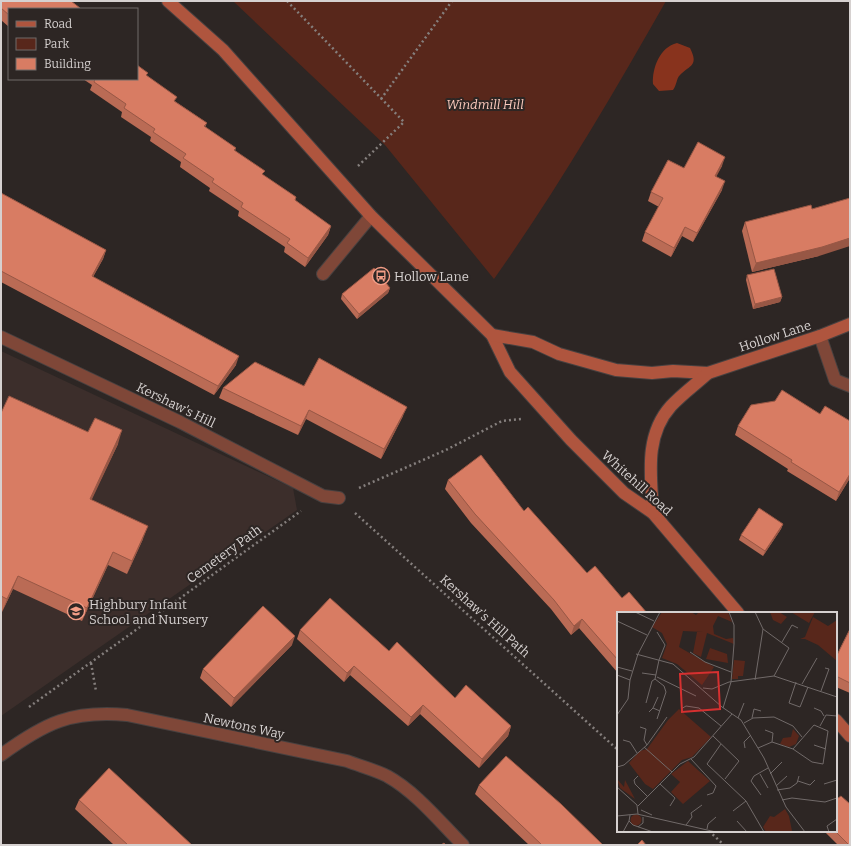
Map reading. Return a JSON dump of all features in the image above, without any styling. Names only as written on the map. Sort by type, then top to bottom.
[{"type":"street","points":[[168,1],[222,50],[370,216],[492,335]]},
{"type":"street","points":[[323,274],[370,216]]},
{"type":"street","name":"Hollow Lane","points":[[492,335],[533,342],[567,356],[616,370],[652,373],[673,371],[708,373],[820,336],[850,324]]},
{"type":"street","name":"Whitehill Road","points":[[492,335],[510,372],[546,412],[624,493],[653,513],[737,612]]},
{"type":"street","points":[[820,336],[835,380],[850,386]]},
{"type":"street","name":"Kershaw's Hill","points":[[1,337],[180,422],[323,496],[339,498]]},
{"type":"street","name":"Hollow Lane","points":[[653,513],[650,460],[652,439],[659,422],[671,406],[708,373]]},
{"type":"street","name":"Newtons Way","points":[[1,755],[28,735],[49,724],[69,717],[100,713],[127,715],[347,761],[372,770],[387,776],[404,788],[463,845]]},
{"type":"street","points":[[837,721],[850,736]]},
{"type":"path","points":[[287,1],[404,122],[340,183]]},
{"type":"path","points":[[381,99],[452,1]]},
{"type":"path","points":[[339,498],[446,450],[502,421],[524,418]]},
{"type":"path","name":"Cemetery Path","points":[[22,712],[323,496]]},
{"type":"path","name":"Kershaw's Hill Path","points":[[339,498],[617,749]]},
{"type":"path","points":[[92,663],[100,713]]},
{"type":"path","points":[[710,832],[724,845]]},
{"type":"shaded area","points":[[677,43],[690,48],[694,58],[693,62],[690,67],[679,77],[673,90],[659,91],[653,84],[654,71],[658,59],[666,49]]},
{"type":"shaded area","name":"Highbury Infant School and Nursery","points":[[1,351],[293,488],[297,510],[1,716]]},
{"type":"green space","name":"Windmill Hill","points":[[233,1],[666,1],[562,177],[494,279],[385,145]]},
{"type":"building","points":[[1,1],[71,1],[80,8],[8,8],[8,14],[1,8]]},
{"type":"building","points":[[138,66],[148,73],[146,75],[177,97],[174,101],[207,123],[204,126],[236,148],[234,150],[265,171],[262,174],[296,197],[295,200],[331,226],[308,258],[287,243],[290,239],[241,207],[243,203],[212,182],[214,179],[183,158],[186,154],[153,132],[155,129],[124,108],[126,104],[94,82],[95,80],[138,80]]},
{"type":"building","points":[[698,142],[725,157],[715,176],[725,181],[697,233],[685,227],[674,248],[645,232],[663,198],[651,192],[668,160],[684,168]]},
{"type":"building","points":[[1,193],[106,250],[92,276],[239,356],[218,386],[1,271]]},
{"type":"building","points":[[850,198],[850,238],[822,247],[756,263],[745,222],[811,205],[812,209]]},
{"type":"building","points":[[374,268],[390,288],[359,314],[342,294]]},
{"type":"building","points":[[774,269],[782,297],[755,304],[747,275]]},
{"type":"building","points":[[319,358],[407,407],[384,449],[309,410],[301,426],[223,388],[255,362],[304,386]]},
{"type":"building","points":[[782,390],[820,414],[825,406],[850,421],[850,474],[839,492],[738,426],[751,405],[775,401]]},
{"type":"building","points":[[9,396],[88,432],[95,418],[122,430],[90,499],[148,526],[132,561],[113,552],[87,608],[18,576],[7,599],[1,596],[1,413]]},
{"type":"building","points":[[481,455],[524,511],[528,507],[587,573],[595,566],[622,598],[629,592],[646,612],[617,612],[617,659],[582,619],[574,626],[554,600],[475,514],[448,480]]},
{"type":"building","points":[[759,508],[783,524],[765,551],[741,535]]},
{"type":"building","points":[[330,598],[389,651],[397,642],[455,698],[466,685],[511,726],[482,759],[423,705],[411,717],[354,666],[347,673],[300,630]]},
{"type":"building","points":[[263,606],[295,636],[234,698],[203,669]]},
{"type":"building","points":[[850,629],[850,683],[837,676],[837,655]]},
{"type":"building","points":[[506,756],[561,804],[603,845],[542,845],[479,785]]},
{"type":"building","points":[[109,768],[192,845],[128,845],[79,800]]},
{"type":"building","points":[[837,796],[838,798],[841,796],[850,804],[849,845],[836,832]]},
{"type":"building","points":[[642,840],[646,845],[637,845]]},
{"type":"place","name":"Hollow Lane","points":[[381,276]]},
{"type":"place","name":"Highbury Infant School and Nursery","points":[[76,611]]}]
